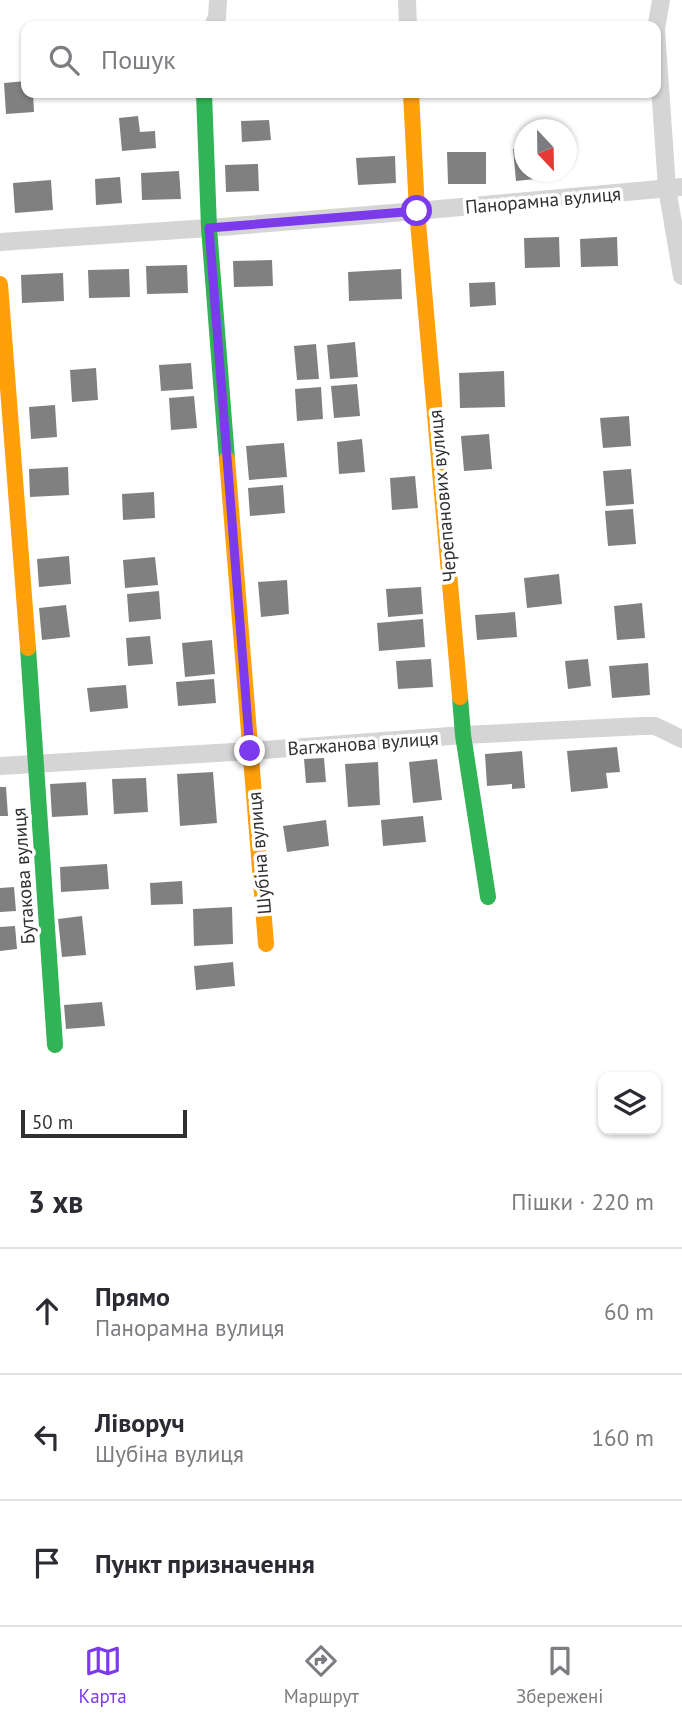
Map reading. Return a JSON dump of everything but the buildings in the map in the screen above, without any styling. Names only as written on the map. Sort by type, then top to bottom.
[{"type":"street","points":[[215,21],[218,0]]},
{"type":"street","points":[[407,0],[408,21]]},
{"type":"street","points":[[657,21],[661,0]]},
{"type":"street","points":[[661,71],[682,276]]},
{"type":"street","name":"Шубіна вулиця","points":[[204,98],[209,228],[266,944]]},
{"type":"street","name":"Черепанових вулиця","points":[[411,98],[417,211],[463,735],[488,897]]},
{"type":"street","name":"Панорамна вулиця","points":[[0,242],[209,228],[675,187]]},
{"type":"street","name":"Бутакова вулиця","points":[[0,284],[37,764],[55,1045]]},
{"type":"street","name":"Вагжанова вулиця","points":[[0,766],[463,735],[642,726],[655,726],[682,739]]},
{"type":"traffic: fast","points":[[204,98],[209,228],[227,459]]},
{"type":"traffic: fast","points":[[28,648],[55,1045]]},
{"type":"traffic: fast","points":[[460,697],[463,735],[488,897]]},
{"type":"traffic: slow","points":[[411,98],[417,211],[460,697]]},
{"type":"traffic: slow","points":[[0,284],[28,648]]},
{"type":"traffic: slow","points":[[227,459],[266,944]]},
{"type":"route","points":[[250,751],[209,228],[417,211]]}]
